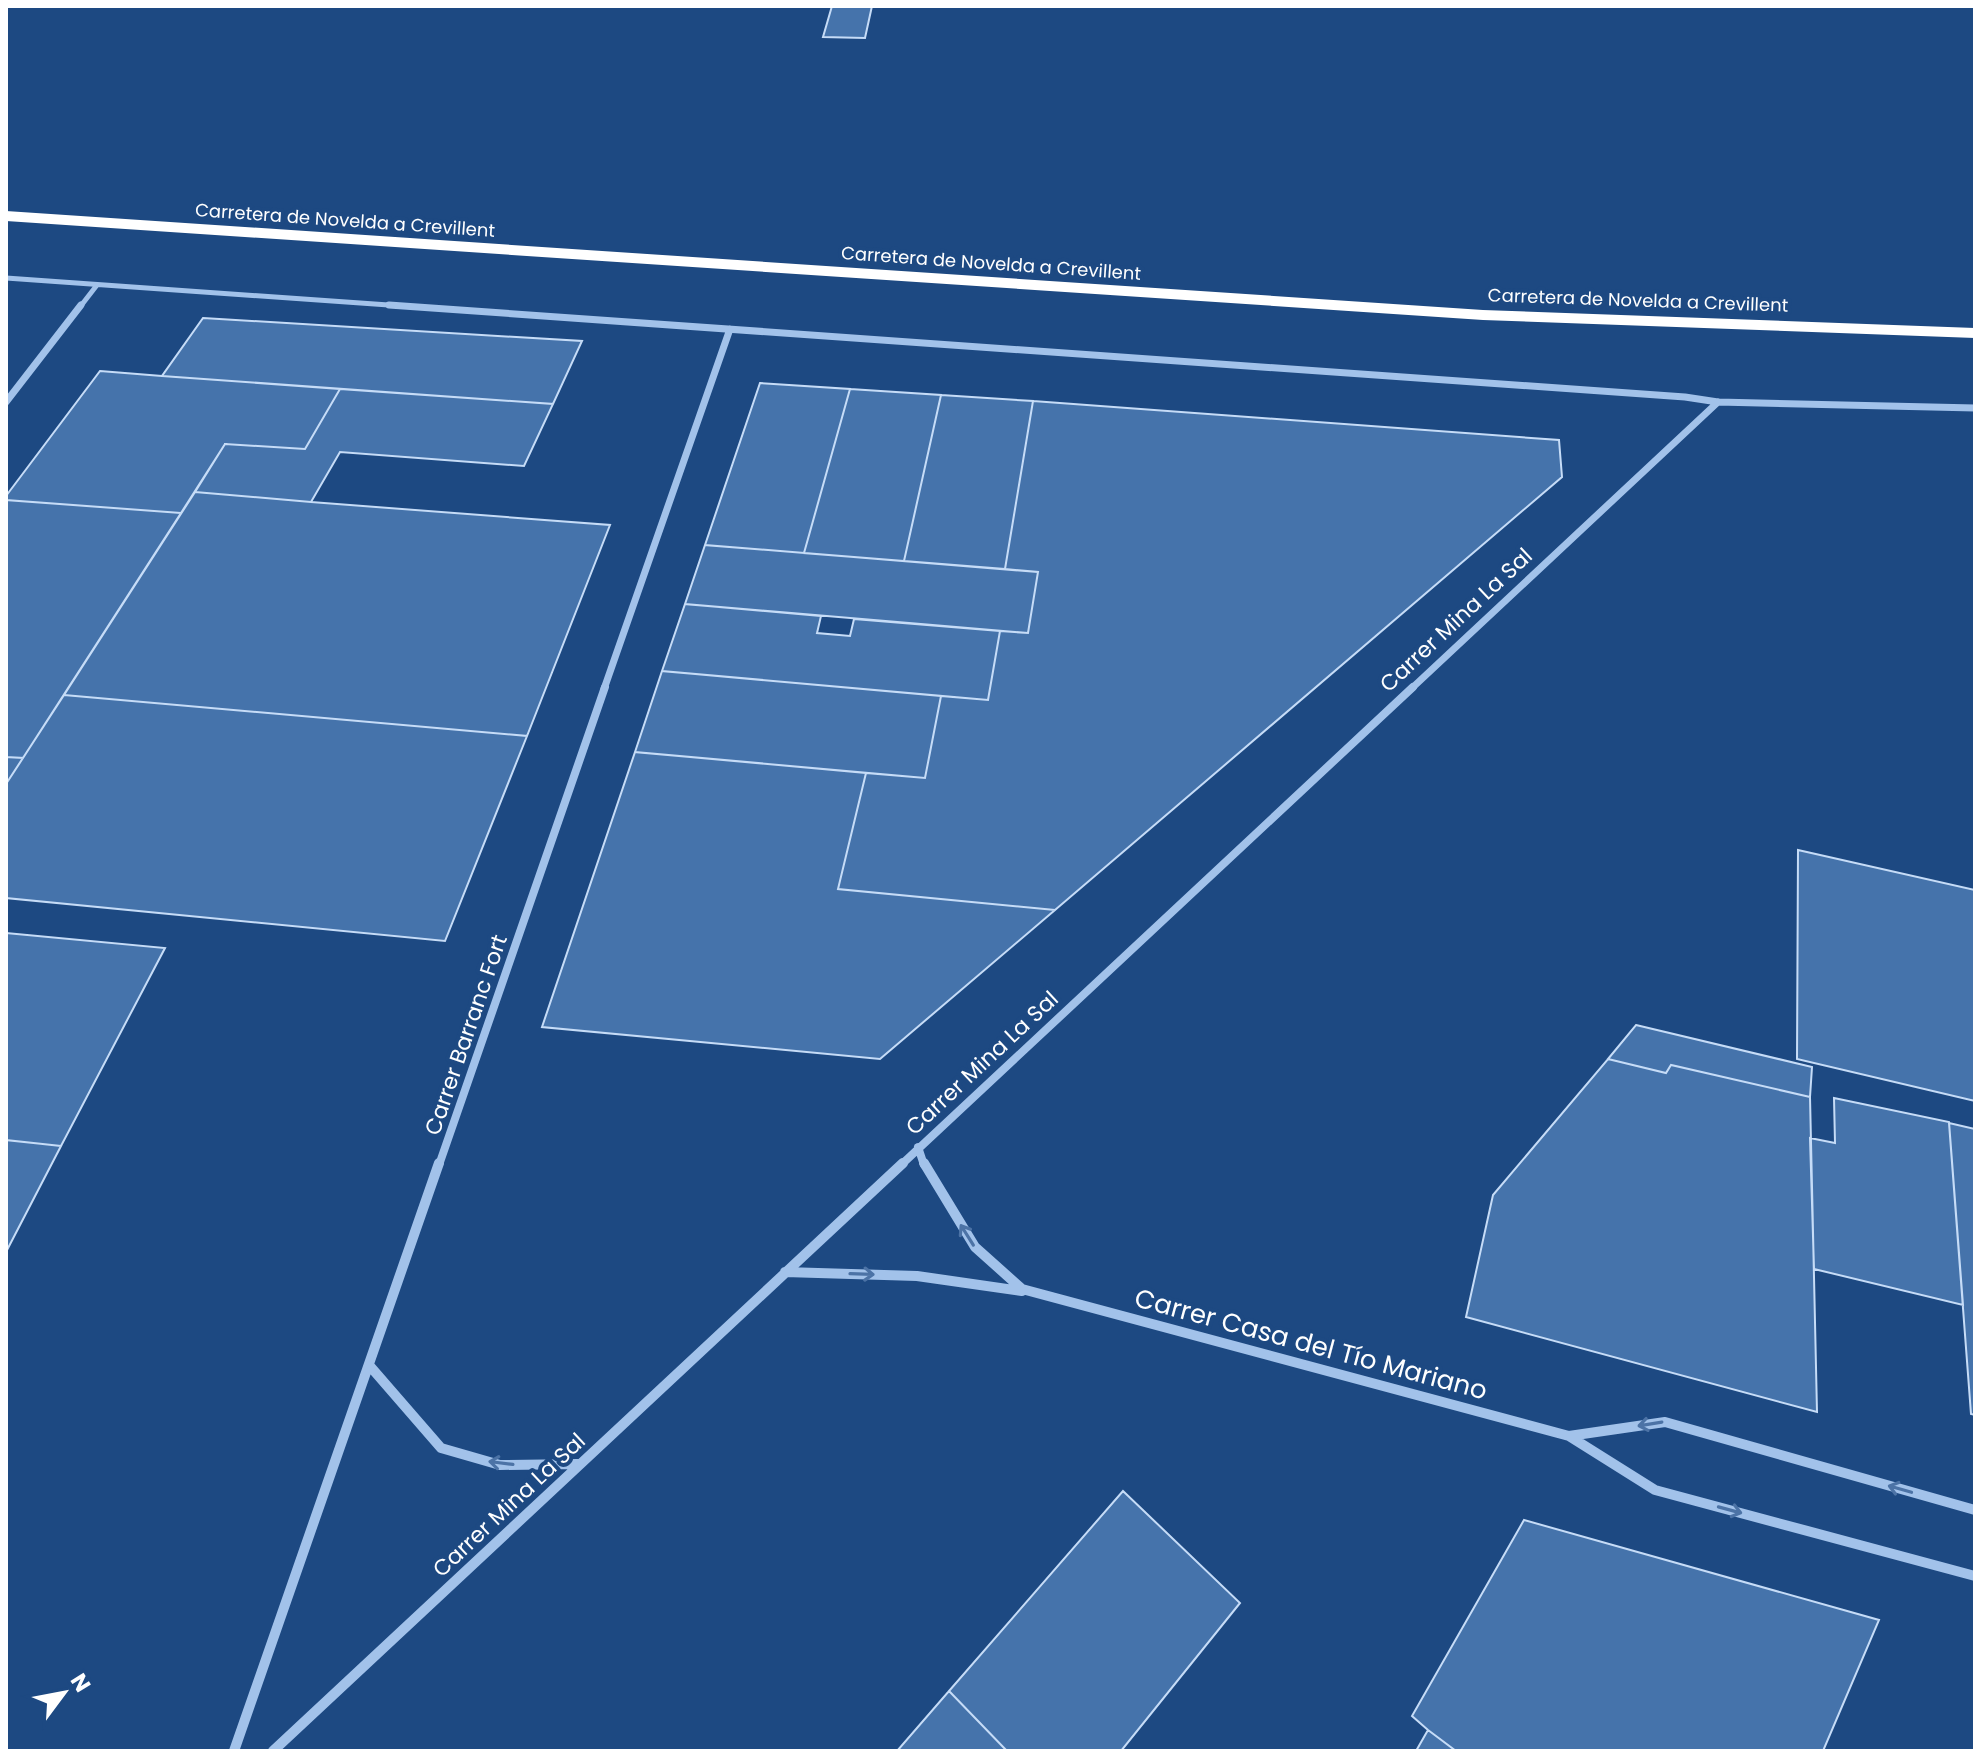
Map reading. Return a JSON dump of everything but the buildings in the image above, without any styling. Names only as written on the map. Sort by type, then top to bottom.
[{"type":"highway","name":"Carretera de Novelda a Crevillent","points":[[6,216],[1483,315],[1975,333]]},
{"type":"street","points":[[6,278],[1669,396],[1718,402],[1975,408]]},
{"type":"street","points":[[6,402],[97,285]]},
{"type":"street","name":"Carrer Barranc Fort","points":[[234,1751],[730,329]]},
{"type":"street","name":"Carrer Mina La Sal","points":[[273,1751],[1718,402]]},
{"type":"street","name":"Carrer Casa del Tío Mariano","points":[[918,1147],[927,1172],[975,1247],[1022,1289],[1569,1436],[1655,1490],[1975,1576]]},
{"type":"street","name":"Carrer Casa del Tío Mariano","points":[[784,1272],[917,1276],[1041,1293]]},
{"type":"street","points":[[369,1365],[441,1448],[500,1465],[579,1464]]},
{"type":"street","name":"Carrer Casa del Tío Mariano","points":[[1569,1436],[1665,1422],[1975,1510]]}]
